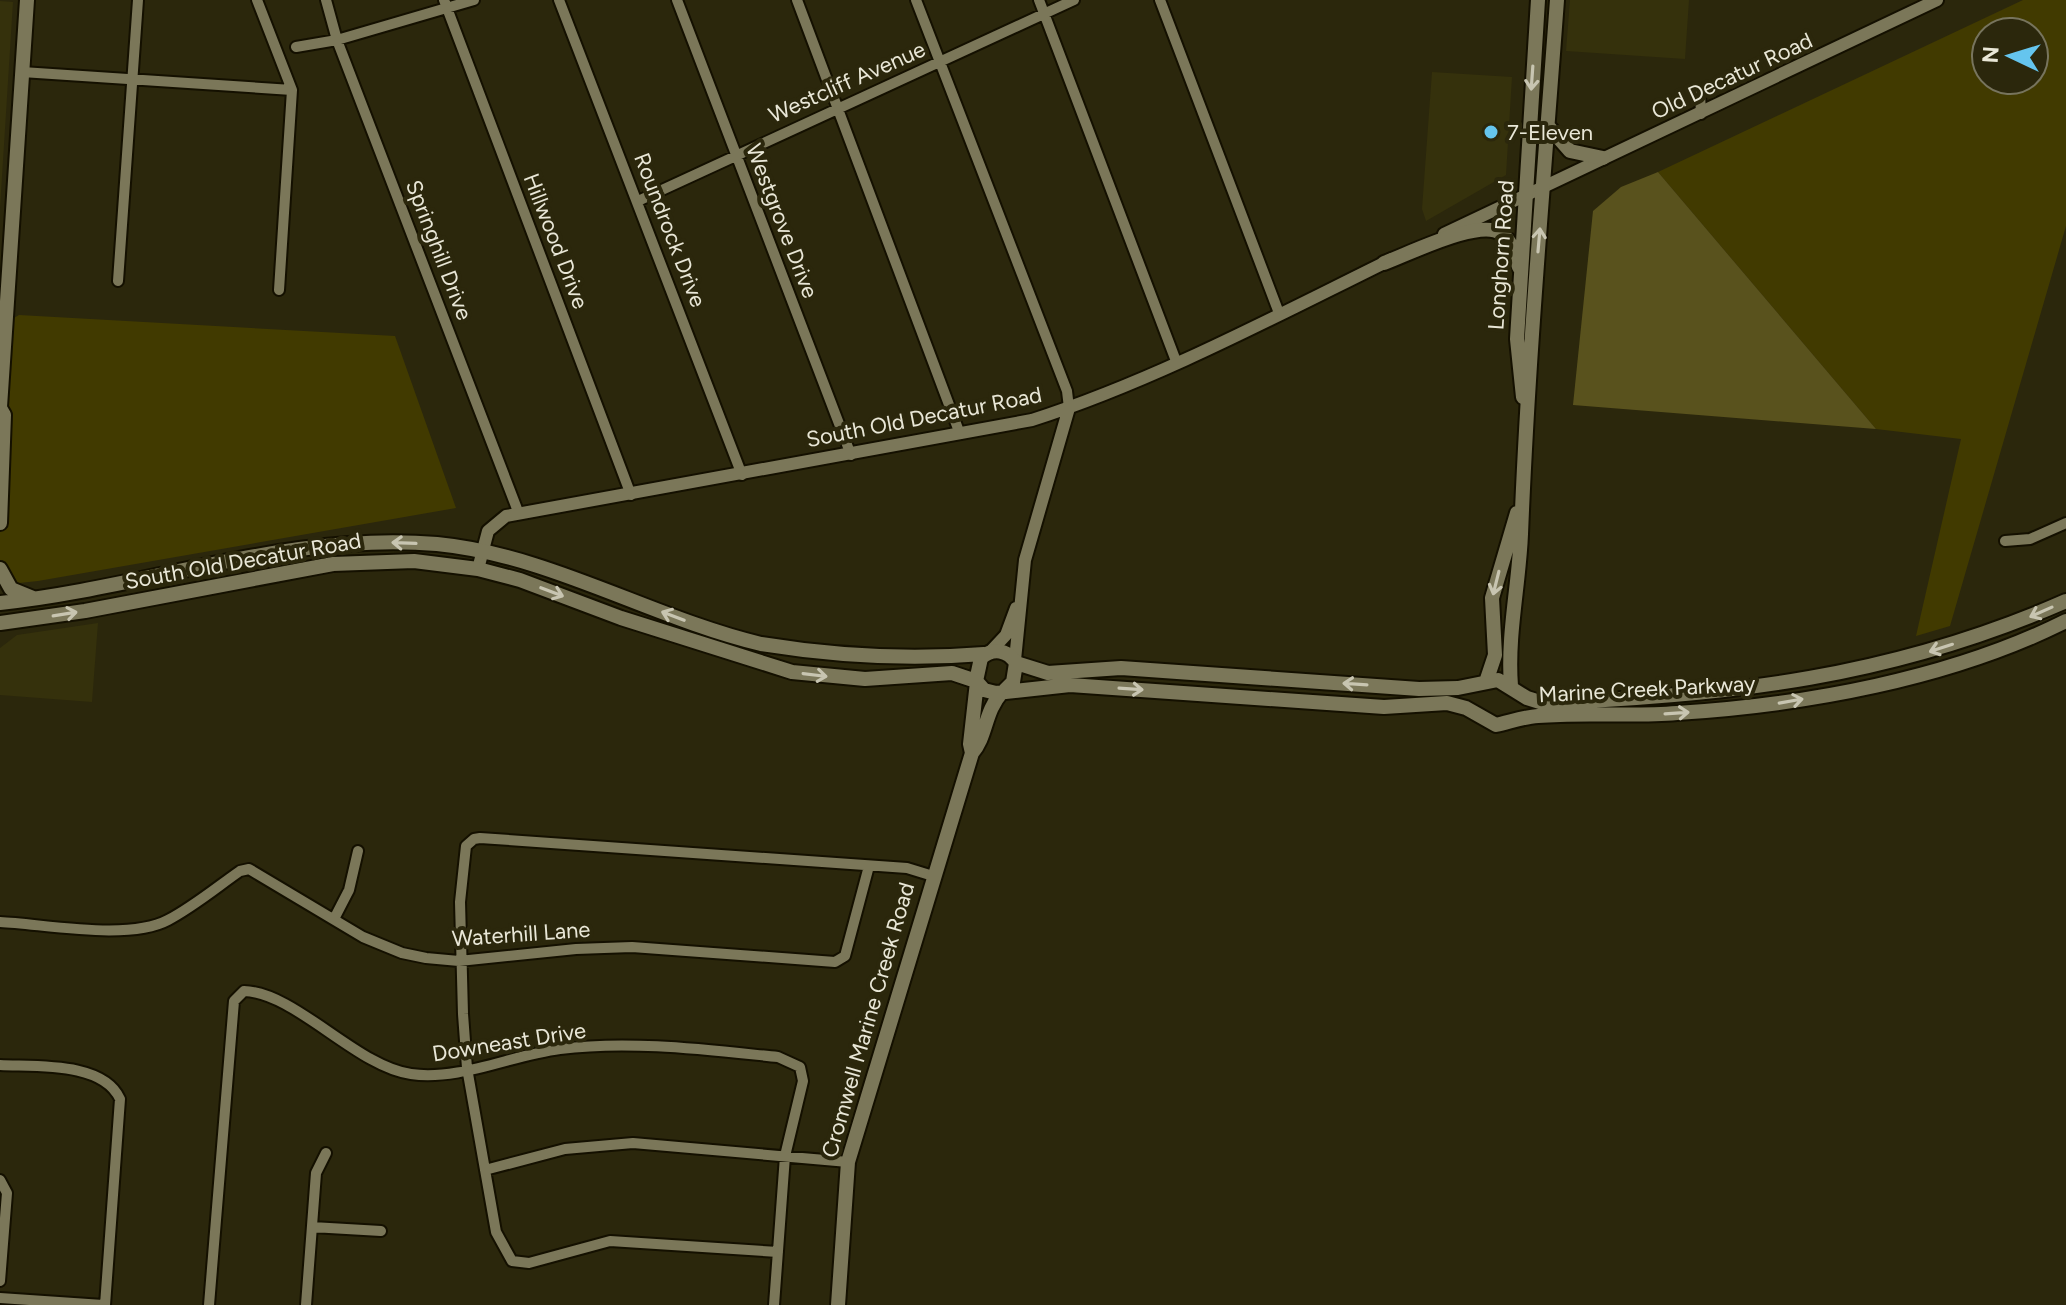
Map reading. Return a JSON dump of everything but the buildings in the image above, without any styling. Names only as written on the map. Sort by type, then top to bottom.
[{"type":"main road","points":[[0,523],[4,415],[0,408],[27,0]]},
{"type":"main road","name":"Longhorn Road","points":[[1527,417],[1520,387],[1517,339],[1538,0]]},
{"type":"main road","name":"Longhorn Road","points":[[1512,687],[1510,640],[1520,559],[1557,0]]},
{"type":"main road","points":[[1548,126],[1570,151],[1603,158]]},
{"type":"main road","points":[[1384,263],[1482,228],[1500,232],[1510,243],[1521,272]]},
{"type":"main road","name":"Longhorn Road","points":[[1485,683],[1495,655],[1492,598],[1522,494]]},
{"type":"main road","name":"South Old Decatur Road","points":[[0,603],[367,542],[439,544],[482,552],[590,585],[747,641],[799,650],[933,659],[988,653]]},
{"type":"main road","name":"South Old Decatur Road","points":[[0,623],[333,564],[381,560],[478,569],[520,580],[741,659],[792,672],[839,678],[957,674],[976,682]]},
{"type":"main road","points":[[205,567],[209,588]]},
{"type":"main road","points":[[0,569],[11,589],[37,599]]},
{"type":"main road","name":"Marine Creek Parkway","points":[[1512,687],[1527,698],[1543,703],[1662,697],[1802,682],[1933,651],[2066,601]]},
{"type":"main road","name":"Marine Creek Parkway","points":[[1505,722],[1537,716],[1713,711],[1822,696],[1879,684],[1974,657],[2066,621]]},
{"type":"main road","points":[[741,659],[747,641]]},
{"type":"main road","points":[[988,653],[1006,653],[1016,662],[1048,673],[1121,668],[1419,689],[1485,683],[1498,680],[1512,687],[1516,706],[1505,722],[1490,724],[1457,705],[1437,703],[1384,707],[1070,685],[988,691],[976,682],[976,668],[988,653]]},
{"type":"main road","points":[[1004,691],[1015,676],[1016,662]]},
{"type":"main road","name":"Cromwell Marine Creek Road","points":[[972,753],[970,744],[976,682]]},
{"type":"main road","points":[[1478,716],[1475,699],[1485,683]]},
{"type":"main road","name":"Cromwell Marine Creek Road","points":[[838,1305],[848,1162],[972,753],[990,706],[1004,691]]},
{"type":"street","points":[[118,281],[138,0]]},
{"type":"street","points":[[257,0],[292,90],[279,290]]},
{"type":"street","name":"Springhill Drive","points":[[326,0],[337,40],[519,514]]},
{"type":"street","points":[[296,47],[337,40],[446,4],[474,0]]},
{"type":"street","name":"Roundrock Drive","points":[[559,0],[742,475]]},
{"type":"street","name":"Westgrove Drive","points":[[677,0],[851,455]]},
{"type":"street","points":[[797,0],[960,434]]},
{"type":"street","points":[[916,0],[1067,391],[1069,408],[1025,560],[1018,606],[1016,662]]},
{"type":"street","points":[[1039,0],[1176,361]]},
{"type":"street","name":"Westcliff Avenue","points":[[638,201],[1074,0]]},
{"type":"street","points":[[1160,0],[1279,313]]},
{"type":"street","name":"Old Decatur Road","points":[[1543,186],[1937,0]]},
{"type":"street","name":"Hillwood Drive","points":[[446,4],[631,495]]},
{"type":"street","points":[[22,72],[292,90]]},
{"type":"street","points":[[1700,93],[1701,114]]},
{"type":"street","name":"South Old Decatur Road","points":[[482,552],[491,525],[506,516],[851,455],[1032,420],[1069,408],[1279,313],[1543,186]]},
{"type":"street","points":[[2005,541],[2030,539],[2066,523]]},
{"type":"street","points":[[478,569],[482,552]]},
{"type":"street","points":[[988,653],[1006,635],[1018,606]]},
{"type":"street","points":[[778,1252],[610,1241],[529,1263],[512,1261],[496,1232],[467,1068],[459,961],[460,902],[467,843],[480,838],[907,868],[933,876]]},
{"type":"street","points":[[334,919],[349,890],[358,851]]},
{"type":"street","name":"Waterhill Lane","points":[[0,922],[116,929],[149,927],[167,920],[240,871],[249,869],[363,937],[402,953],[459,961],[576,949],[632,947],[839,961],[845,956],[869,866]]},
{"type":"street","name":"Downeast Drive","points":[[209,1305],[234,1001],[239,993],[256,993],[293,1010],[392,1071],[423,1076],[560,1049],[620,1047],[778,1057],[803,1070],[785,1156]]},
{"type":"street","points":[[0,1065],[82,1073],[116,1090],[121,1112],[104,1305],[0,1298]]},
{"type":"street","points":[[485,1170],[565,1149],[633,1143],[848,1162]]},
{"type":"street","points":[[306,1305],[316,1173],[326,1153]]},
{"type":"street","points":[[774,1305],[785,1156]]},
{"type":"street","points":[[0,1180],[7,1193],[0,1281]]},
{"type":"street","points":[[312,1227],[381,1231]]},
{"type":"shaded area","points":[[1570,0],[1689,0],[1685,59],[1566,51]]},
{"type":"shaded area","points":[[2023,0],[2066,0],[2066,226],[1950,626],[1916,636],[1961,439],[1876,429],[1658,172],[1970,25],[1970,96],[2050,96],[2050,16],[1989,16]]},
{"type":"shaded area","points":[[0,1],[13,2],[0,208]]},
{"type":"shaded area","points":[[1432,72],[1512,77],[1506,175],[1426,221],[1422,209]]},
{"type":"shaded area","points":[[1658,172],[1876,429],[1573,405],[1593,211],[1621,187]]},
{"type":"shaded area","points":[[19,315],[395,336],[456,508],[0,585],[0,326]]},
{"type":"shaded area","points":[[98,623],[92,702],[0,695],[0,648],[17,635]]},
{"type":"place","name":"7-Eleven","points":[[1491,132]]}]
